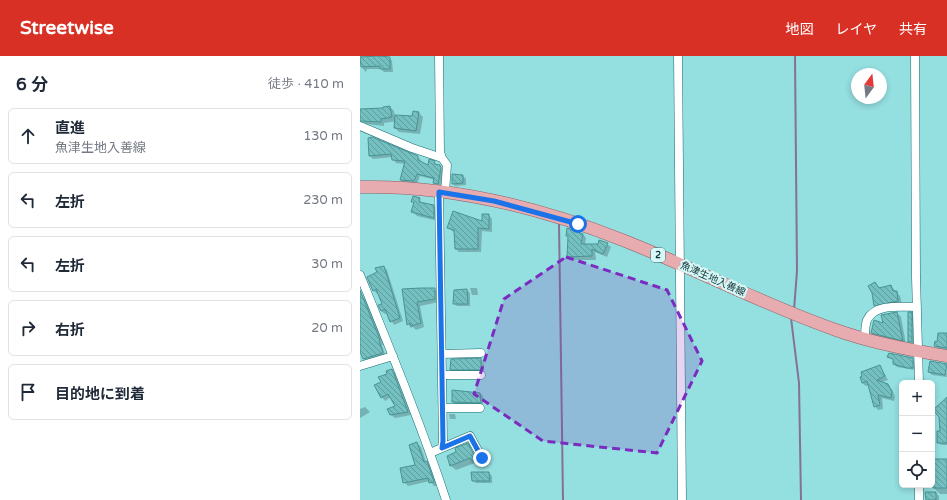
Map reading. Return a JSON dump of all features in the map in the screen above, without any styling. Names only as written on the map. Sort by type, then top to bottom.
[{"type":"main road","name":"魚津生地入善線","points":[[360,187],[442,192],[494,201],[558,217],[626,241],[792,313],[865,339],[919,352],[947,356]]},
{"type":"street","points":[[439,56],[440,144],[442,158],[447,165],[442,192],[442,448]]},
{"type":"street","points":[[678,56],[682,500]]},
{"type":"street","points":[[915,56],[919,380]]},
{"type":"street","points":[[360,126],[412,148],[442,158]]},
{"type":"street","points":[[360,275],[394,356],[446,500]]},
{"type":"street","points":[[865,339],[866,321],[872,313],[880,309],[897,306],[917,307]]},
{"type":"street","points":[[442,354],[481,353]]},
{"type":"street","points":[[360,366],[394,356]]},
{"type":"street","points":[[443,375],[481,375]]},
{"type":"street","points":[[443,408],[480,408]]},
{"type":"street","points":[[430,453],[470,436],[482,458]]},
{"type":"street","points":[[919,488],[919,500]]},
{"type":"highlighted area","points":[[566,257],[667,290],[702,361],[657,453],[543,441],[474,394],[504,299]]},
{"type":"building","points":[[360,57],[390,57],[390,69],[380,69],[380,66],[361,67]]},
{"type":"building","points":[[390,106],[392,117],[381,119],[381,122],[360,121],[360,109],[383,108]]},
{"type":"building","points":[[413,111],[419,112],[416,131],[394,128],[395,115],[412,116]]},
{"type":"building","points":[[372,137],[418,156],[418,160],[428,165],[429,159],[435,161],[434,164],[440,165],[441,168],[438,184],[433,183],[434,178],[417,174],[414,181],[400,180],[405,161],[392,160],[391,154],[369,156],[368,138]]},
{"type":"building","points":[[452,174],[463,175],[463,183],[452,184]]},
{"type":"building","points":[[413,196],[420,198],[419,202],[434,205],[434,218],[411,212],[414,202],[411,202]]},
{"type":"building","points":[[453,211],[482,221],[482,214],[489,214],[489,229],[478,228],[478,249],[455,249],[454,230],[447,228]]},
{"type":"building","points":[[567,228],[583,234],[581,244],[598,244],[599,240],[608,243],[603,254],[592,249],[592,256],[567,257]]},
{"type":"building","points":[[384,266],[400,318],[390,322],[385,309],[381,311],[378,305],[382,304],[376,289],[373,291],[367,277],[377,272],[375,268]]},
{"type":"building","points":[[875,282],[879,288],[891,285],[893,291],[897,291],[898,301],[874,306],[872,293],[868,286]]},
{"type":"building","points":[[435,288],[435,299],[417,302],[421,323],[411,326],[410,323],[407,325],[402,289]]},
{"type":"building","points":[[467,289],[468,304],[453,304],[454,290]]},
{"type":"building","points":[[360,290],[380,340],[383,353],[363,359],[360,352]]},
{"type":"building","points":[[897,312],[903,341],[871,333],[874,320],[883,323],[881,315]]},
{"type":"building","points":[[908,312],[912,312],[912,342],[908,342]]},
{"type":"building","points":[[938,333],[947,333],[947,348],[934,346],[935,341],[937,342]]},
{"type":"building","points":[[889,353],[913,358],[913,368],[893,364],[893,359],[887,357]]},
{"type":"building","points":[[481,358],[481,370],[450,370],[451,359]]},
{"type":"building","points":[[930,361],[947,364],[945,375],[928,372]]},
{"type":"building","points":[[880,365],[885,376],[877,380],[888,384],[892,392],[891,398],[878,395],[880,405],[874,407],[867,381],[862,383],[860,377],[862,376],[861,372]]},
{"type":"building","points":[[392,369],[408,412],[390,415],[387,409],[395,406],[388,394],[381,398],[374,385],[381,382],[378,377],[387,374],[386,371]]},
{"type":"building","points":[[452,390],[480,393],[481,403],[452,402]]},
{"type":"building","points":[[947,397],[947,443],[937,443],[937,431],[940,431],[939,417],[935,412],[935,408]]},
{"type":"building","points":[[417,442],[424,462],[427,461],[434,482],[429,483],[428,478],[403,483],[400,468],[415,465],[409,445]]},
{"type":"building","points":[[468,443],[476,459],[472,461],[470,458],[450,466],[447,456],[456,452],[455,448]]},
{"type":"building","points":[[935,459],[947,459],[947,488],[935,488]]},
{"type":"building","points":[[471,472],[489,472],[490,481],[472,481]]},
{"type":"building","points":[[925,492],[936,492],[936,500],[926,500]]},
{"type":"waterway","points":[[794,310],[797,271],[795,56]]},
{"type":"waterway","points":[[559,223],[563,500]]},
{"type":"waterway","points":[[791,318],[799,383],[801,500]]},
{"type":"route","points":[[482,458],[470,436],[442,448],[439,192],[494,201],[558,217],[578,224]]}]
